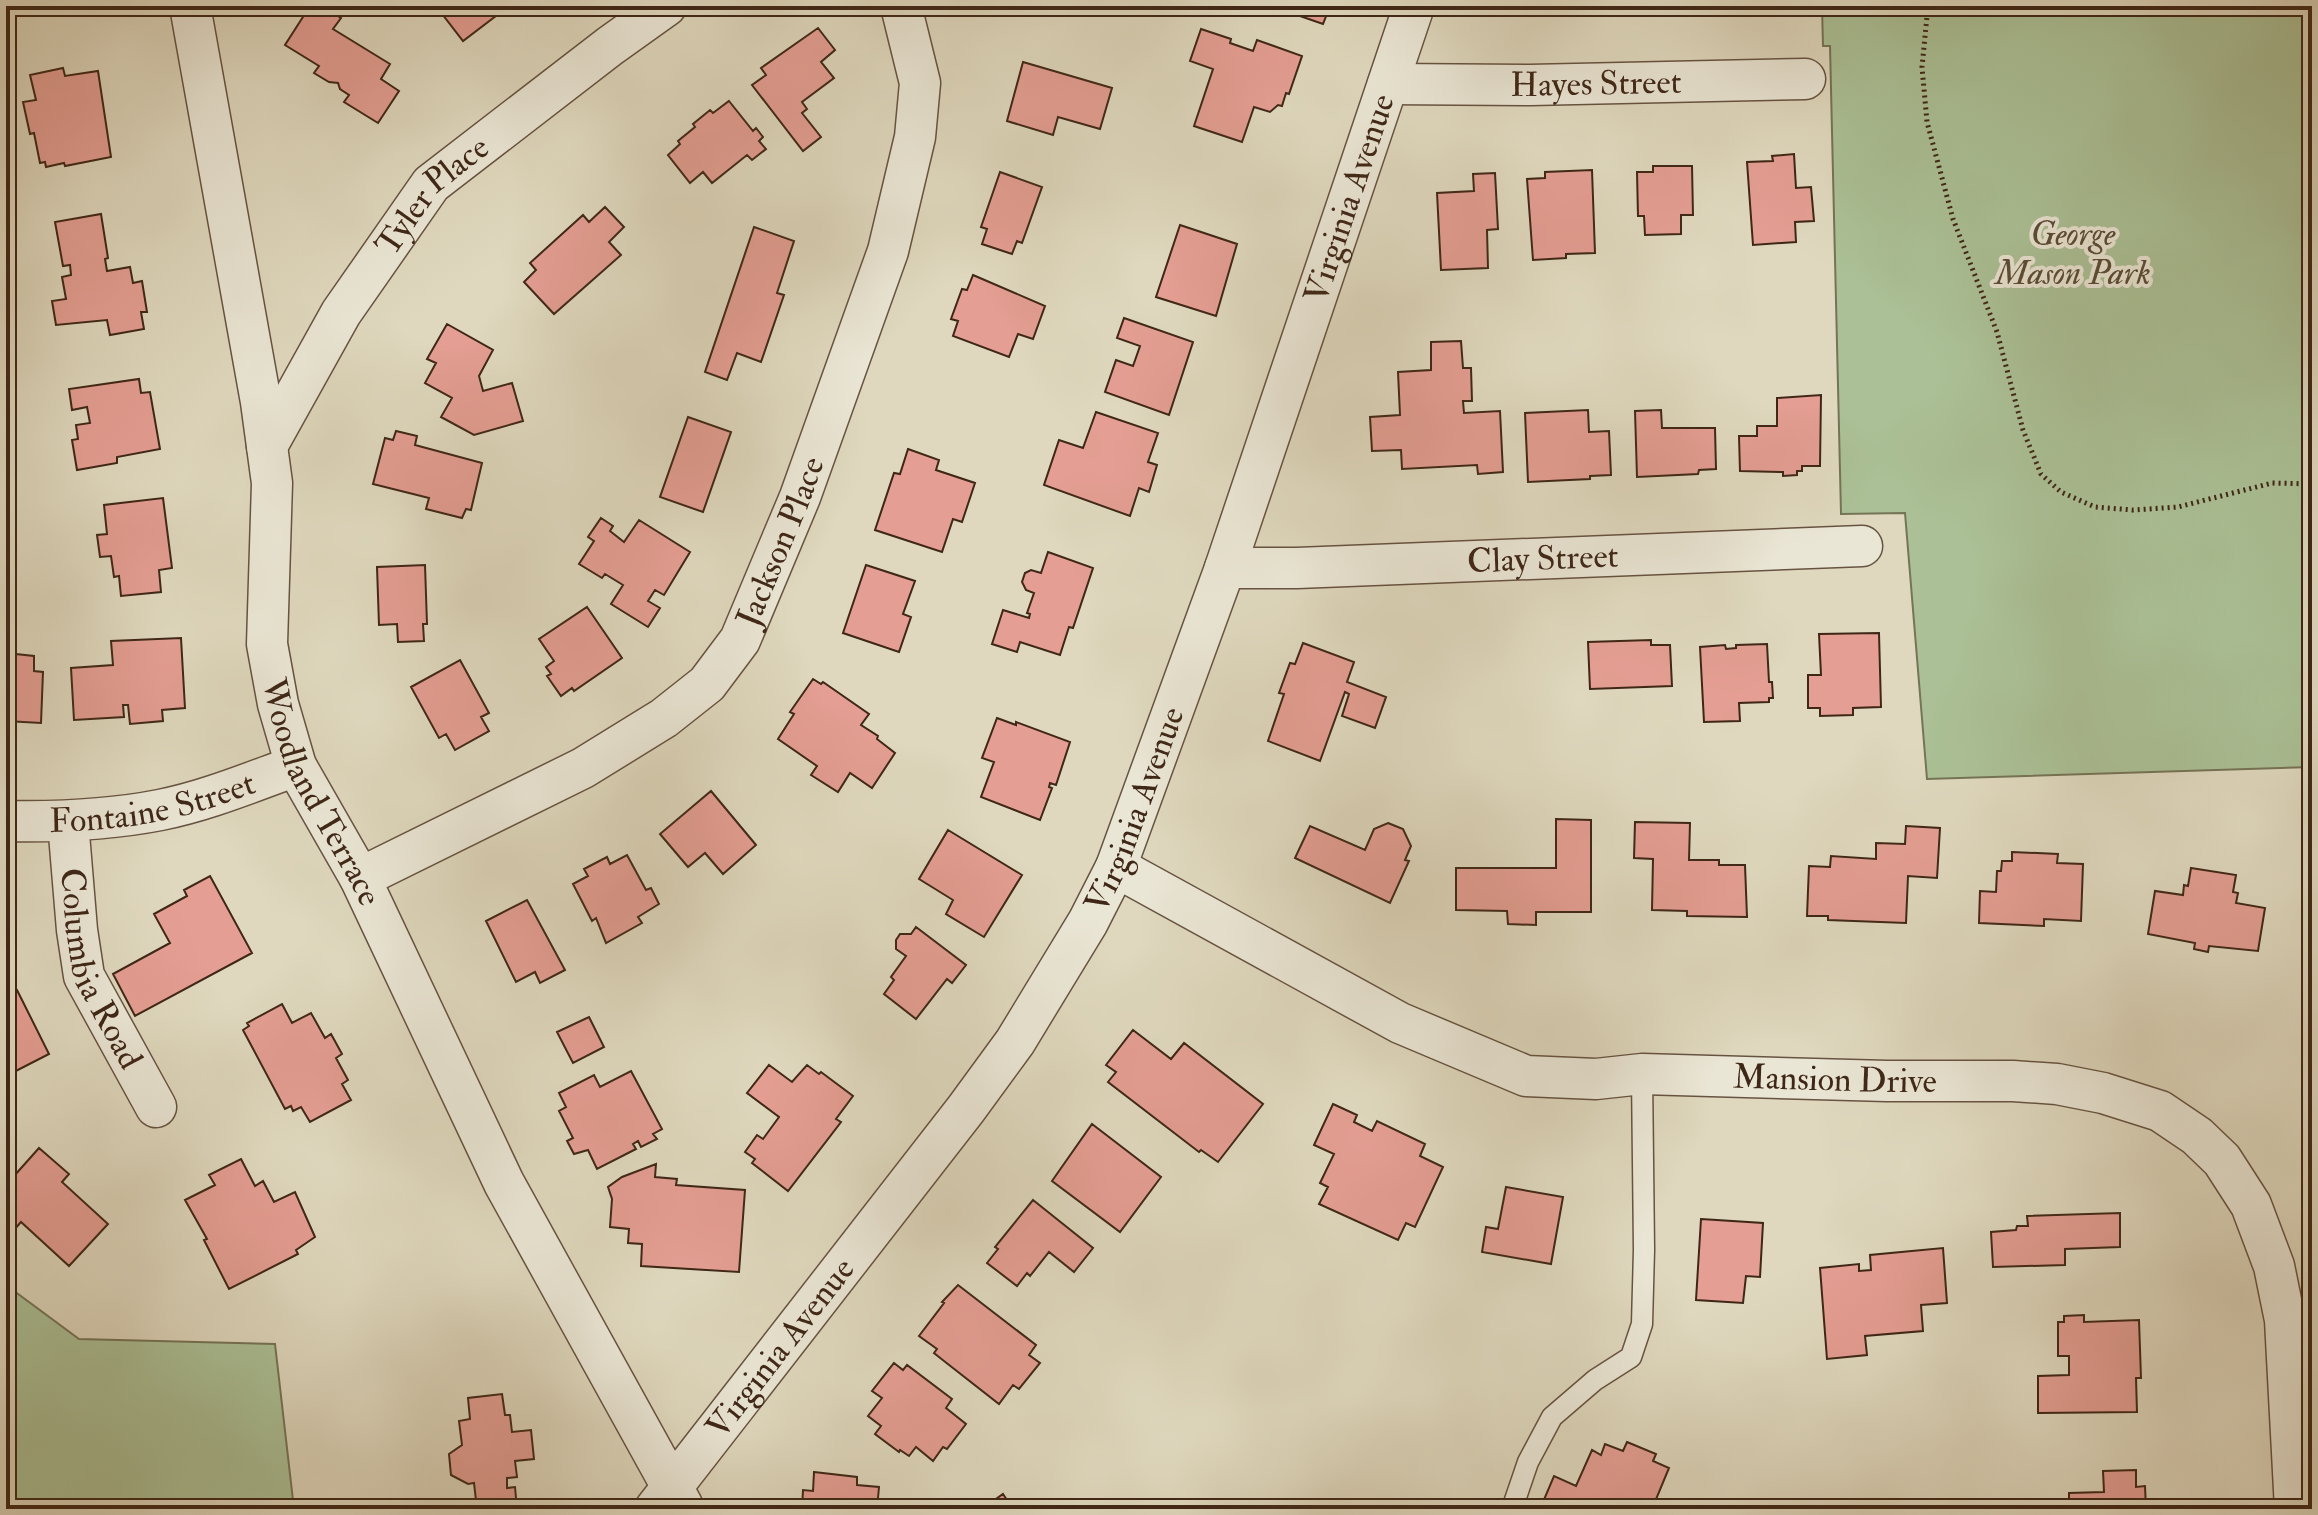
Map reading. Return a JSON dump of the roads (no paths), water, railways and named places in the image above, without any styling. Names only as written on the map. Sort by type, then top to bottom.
[{"type":"street","name":"Woodland Terrace","points":[[190,6],[267,446],[272,483],[267,644],[278,704],[296,766],[360,878],[504,1183],[670,1501]]},
{"type":"street","name":"Tyler Place","points":[[267,446],[341,313],[431,184],[666,6]]},
{"type":"street","name":"Jackson Place","points":[[360,878],[583,768],[664,718],[707,684],[740,640],[800,497],[888,251],[915,137],[920,83],[901,6]]},
{"type":"street","name":"Virginia Avenue","points":[[670,1501],[822,1293],[873,1231],[1007,1053],[1088,922],[1116,867],[1225,568],[1414,6]]},
{"type":"street","name":"Hayes Street","points":[[1388,84],[1530,85],[1805,79]]},
{"type":"street","name":"Clay Street","points":[[1225,568],[1862,546]]},
{"type":"street","name":"Fontaine Street","points":[[6,821],[68,822],[161,810],[215,795],[296,766]]},
{"type":"street","name":"Columbia Road","points":[[68,822],[84,976],[156,1107]]},
{"type":"street","name":"Mansion Drive","points":[[1116,867],[1400,1023],[1526,1076],[1596,1079],[1642,1074],[2013,1081],[2057,1084],[2103,1093],[2160,1111],[2197,1136],[2222,1160],[2251,1205],[2274,1266],[2285,1320],[2295,1509]]},
{"type":"lane","points":[[1512,1509],[1528,1462],[1552,1417],[1595,1380],[1631,1357],[1642,1324],[1642,1074]]},
{"type":"park label","name":"George Mason Park","points":[[2073,254]]}]
